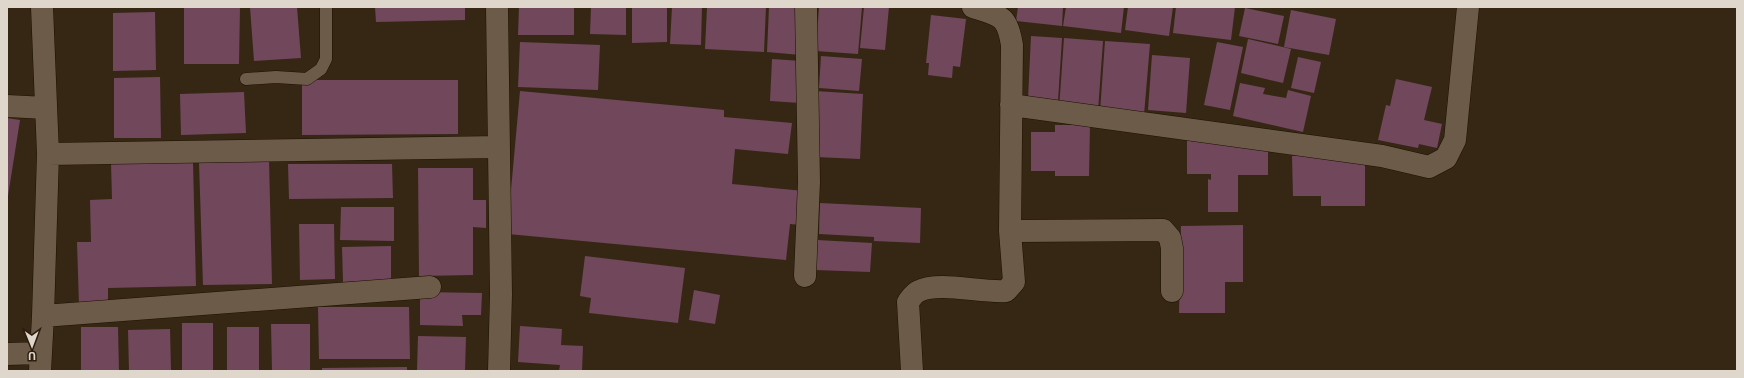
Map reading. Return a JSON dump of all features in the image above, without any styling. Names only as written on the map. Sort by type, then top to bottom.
[{"type":"street","points":[[7,354],[40,362],[43,316],[48,154],[42,7]]},
{"type":"street","points":[[497,7],[501,294],[499,371]]},
{"type":"street","points":[[805,276],[809,182],[806,7]]},
{"type":"street","points":[[912,371],[908,302],[918,291],[933,286],[993,292],[1006,291],[1014,282],[1010,231],[1012,45],[1010,30],[1005,13],[993,13],[973,7]]},
{"type":"street","points":[[1011,105],[1382,156],[1429,167],[1446,158],[1455,140],[1468,7]]},
{"type":"street","points":[[7,106],[46,108]]},
{"type":"street","points":[[48,154],[499,147]]},
{"type":"street","points":[[1010,231],[1163,230],[1170,238],[1172,248],[1172,291]]},
{"type":"street","points":[[43,316],[430,287]]},
{"type":"lane","points":[[246,79],[276,77],[307,78],[321,69],[326,59],[326,7]]},
{"type":"building","points":[[184,7],[240,7],[239,64],[184,64]]},
{"type":"building","points":[[250,7],[297,7],[301,58],[254,61]]},
{"type":"building","points":[[375,7],[465,7],[465,20],[376,22]]},
{"type":"building","points":[[519,7],[574,7],[574,35],[518,35]]},
{"type":"building","points":[[591,7],[626,7],[626,35],[590,34]]},
{"type":"building","points":[[632,7],[667,7],[667,42],[632,43]]},
{"type":"building","points":[[672,7],[702,7],[701,45],[670,44]]},
{"type":"building","points":[[707,7],[766,7],[764,52],[705,49]]},
{"type":"building","points":[[769,7],[804,7],[801,55],[767,52]]},
{"type":"building","points":[[819,7],[862,7],[858,54],[816,51]]},
{"type":"building","points":[[864,7],[889,7],[885,50],[860,48]]},
{"type":"building","points":[[1018,7],[1063,7],[1062,26],[1016,21]]},
{"type":"building","points":[[1066,7],[1124,7],[1121,33],[1063,26]]},
{"type":"building","points":[[1128,7],[1173,7],[1169,36],[1125,30]]},
{"type":"building","points":[[1176,7],[1235,7],[1231,40],[1173,33]]},
{"type":"building","points":[[1245,8],[1284,16],[1278,44],[1239,36]]},
{"type":"building","points":[[1291,10],[1336,19],[1329,55],[1284,47]]},
{"type":"building","points":[[155,12],[156,70],[113,71],[113,13]]},
{"type":"building","points":[[931,15],[966,19],[960,67],[953,66],[952,78],[928,75],[929,63],[926,63]]},
{"type":"building","points":[[1031,36],[1062,38],[1058,101],[1028,99]]},
{"type":"building","points":[[1064,38],[1103,41],[1098,111],[1059,109]]},
{"type":"building","points":[[1248,39],[1291,49],[1283,83],[1241,73]]},
{"type":"building","points":[[1105,41],[1150,44],[1144,115],[1100,112]]},
{"type":"building","points":[[520,42],[600,45],[598,90],[518,87]]},
{"type":"building","points":[[1217,42],[1243,47],[1230,110],[1204,105]]},
{"type":"building","points":[[1152,55],[1190,58],[1186,113],[1148,110]]},
{"type":"building","points":[[821,56],[862,59],[859,91],[819,88]]},
{"type":"building","points":[[1298,57],[1321,62],[1314,93],[1291,88]]},
{"type":"building","points":[[772,59],[802,61],[800,103],[770,101]]},
{"type":"building","points":[[160,77],[161,138],[114,138],[114,78]]},
{"type":"building","points":[[1396,79],[1432,87],[1424,120],[1442,124],[1437,148],[1419,144],[1418,148],[1378,140],[1386,105],[1390,106]]},
{"type":"building","points":[[302,80],[458,80],[458,134],[302,135]]},
{"type":"building","points":[[1240,83],[1265,88],[1263,94],[1286,98],[1288,90],[1311,96],[1303,132],[1233,116]]},
{"type":"building","points":[[520,91],[724,110],[724,117],[792,123],[788,154],[735,149],[732,184],[804,191],[801,225],[790,224],[786,260],[507,234]]},
{"type":"building","points":[[815,91],[863,94],[860,159],[816,157]]},
{"type":"building","points":[[244,92],[246,133],[181,135],[180,94]]},
{"type":"building","points":[[7,118],[20,120],[8,196],[7,196]]},
{"type":"building","points":[[1055,125],[1090,125],[1089,176],[1055,176],[1055,171],[1031,171],[1031,132],[1055,132]]},
{"type":"building","points":[[1187,136],[1268,141],[1268,175],[1238,175],[1238,212],[1208,212],[1208,179],[1211,180],[1211,174],[1187,174]]},
{"type":"building","points":[[1321,155],[1365,157],[1365,206],[1321,206],[1321,196],[1293,196],[1292,156]]},
{"type":"building","points":[[269,160],[272,284],[203,285],[199,162]]},
{"type":"building","points":[[193,162],[196,286],[108,288],[108,305],[79,305],[77,242],[91,242],[90,200],[112,199],[111,163]]},
{"type":"building","points":[[288,164],[392,164],[393,198],[289,199]]},
{"type":"building","points":[[418,168],[473,168],[473,200],[486,200],[486,228],[473,227],[473,275],[419,276]]},
{"type":"building","points":[[820,203],[921,208],[920,243],[874,241],[874,237],[819,234]]},
{"type":"building","points":[[341,207],[394,207],[394,241],[340,240]]},
{"type":"building","points":[[299,224],[334,224],[335,279],[300,280]]},
{"type":"building","points":[[1243,225],[1243,282],[1225,282],[1225,313],[1179,313],[1181,226]]},
{"type":"building","points":[[817,240],[872,243],[870,272],[816,270]]},
{"type":"building","points":[[391,246],[391,281],[343,282],[342,247]]},
{"type":"building","points":[[585,256],[685,268],[678,323],[589,313],[591,298],[580,296]]},
{"type":"building","points":[[694,290],[720,295],[715,324],[689,320]]},
{"type":"building","points":[[420,292],[482,293],[481,315],[462,315],[463,326],[420,325]]},
{"type":"building","points":[[318,307],[409,307],[410,359],[319,359]]},
{"type":"building","points":[[182,323],[213,323],[213,371],[182,371]]},
{"type":"building","points":[[271,324],[310,324],[310,371],[272,371]]},
{"type":"building","points":[[520,326],[562,329],[561,345],[583,346],[582,371],[559,371],[560,365],[518,362]]},
{"type":"building","points":[[81,327],[118,327],[119,371],[81,371]]},
{"type":"building","points":[[227,327],[259,327],[259,371],[227,371]]},
{"type":"building","points":[[170,329],[171,371],[129,371],[128,330]]},
{"type":"building","points":[[418,336],[466,337],[465,371],[417,371]]},
{"type":"building","points":[[407,367],[407,371],[322,371],[322,368]]}]
